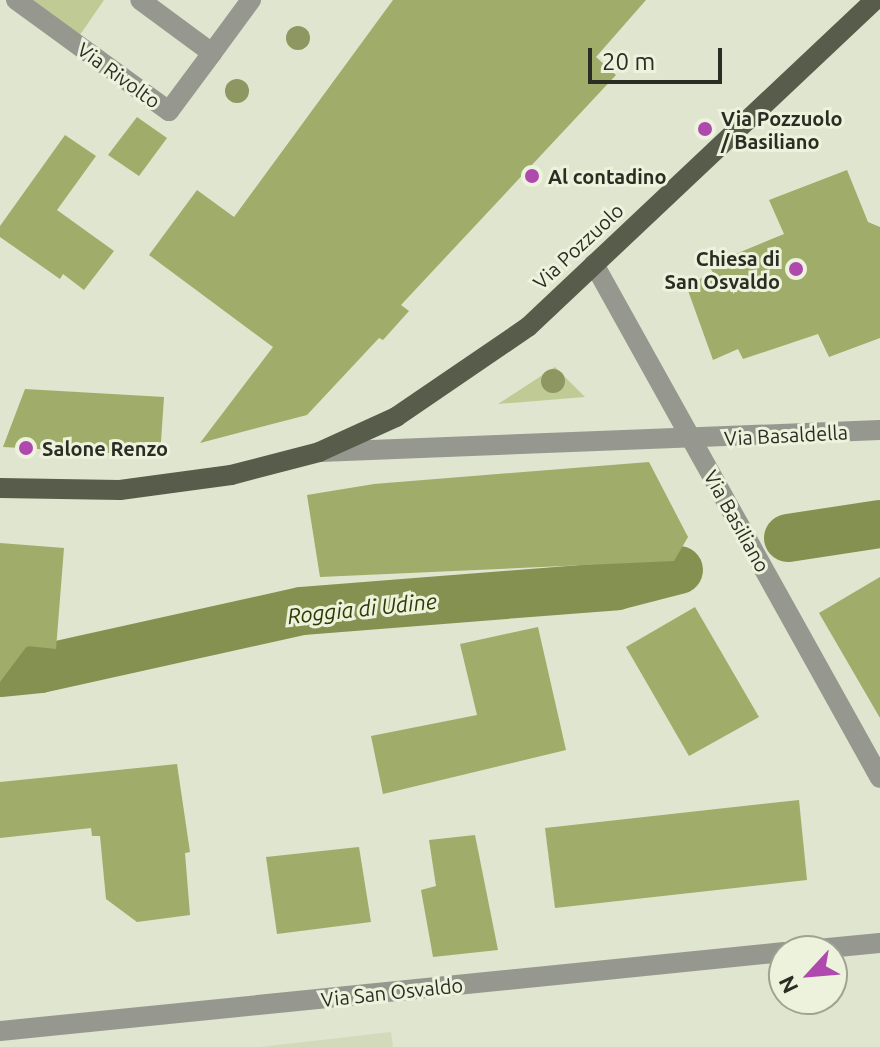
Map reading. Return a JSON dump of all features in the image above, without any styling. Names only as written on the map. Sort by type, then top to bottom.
[{"type":"main road","name":"Via Pozzuolo","points":[[0,488],[120,490],[231,475],[319,452],[396,417],[449,385],[528,327],[875,0]]},
{"type":"street","name":"Via Rivolto","points":[[16,0],[169,111],[212,53]]},
{"type":"street","points":[[140,0],[212,53],[251,0]]},
{"type":"street","name":"Via Basiliano","points":[[594,264],[880,778]]},
{"type":"street","name":"Via Basaldella","points":[[692,440],[880,430]]},
{"type":"street","name":"Via Pozzuolo","points":[[319,452],[692,440]]},
{"type":"street","points":[[848,946],[880,943]]},
{"type":"street","name":"Via San Osvaldo","points":[[0,1031],[768,954]]},
{"type":"shaded area","points":[[391,1032],[393,1047],[260,1047]]},
{"type":"green space","points":[[16,0],[104,0],[75,42]]},
{"type":"green space","points":[[555,367],[585,397],[498,404]]},
{"type":"building","points":[[393,0],[646,0],[596,57],[616,75],[401,305],[409,311],[383,340],[379,338],[307,415],[200,443],[273,347],[149,255],[197,190],[234,217]]},
{"type":"building","points":[[137,117],[167,138],[139,176],[108,155]]},
{"type":"building","points":[[65,135],[96,156],[57,210],[114,251],[84,290],[63,274],[60,279],[0,237],[0,226]]},
{"type":"building","name":"Chiesa di San Osvaldo","points":[[847,170],[868,222],[880,227],[880,338],[829,357],[818,334],[743,359],[738,349],[713,360],[686,285],[713,273],[709,265],[784,234],[769,200]]},
{"type":"building","points":[[25,389],[164,397],[160,456],[3,447]]},
{"type":"building","points":[[649,462],[688,537],[674,561],[320,577],[307,495],[374,484]]},
{"type":"building","points":[[0,543],[64,548],[56,649],[27,646],[0,682]]},
{"type":"building","points":[[880,577],[880,718],[819,613]]},
{"type":"building","points":[[695,607],[759,717],[689,756],[626,647]]},
{"type":"building","points":[[538,627],[566,750],[383,794],[371,736],[477,715],[460,644]]},
{"type":"building","points":[[177,764],[190,852],[185,853],[190,915],[137,922],[106,899],[100,836],[92,836],[91,828],[0,838],[0,782]]},
{"type":"building","points":[[799,800],[807,880],[555,908],[545,828]]},
{"type":"building","points":[[475,835],[498,950],[433,957],[421,890],[436,886],[429,840]]},
{"type":"building","points":[[359,847],[371,922],[277,934],[266,857]]},
{"type":"waterway","name":"Roggia di Udine","points":[[788,538],[880,524]]},
{"type":"waterway","name":"Roggia di Udine","points":[[0,673],[40,669],[302,611],[617,586],[679,570]]},
{"type":"place","name":"Via Pozzuolo / Basiliano","points":[[705,129]]},
{"type":"place","name":"Al contadino","points":[[532,176]]},
{"type":"place","name":"Chiesa di San Osvaldo","points":[[796,269]]},
{"type":"place","name":"Salone Renzo","points":[[26,448]]}]
